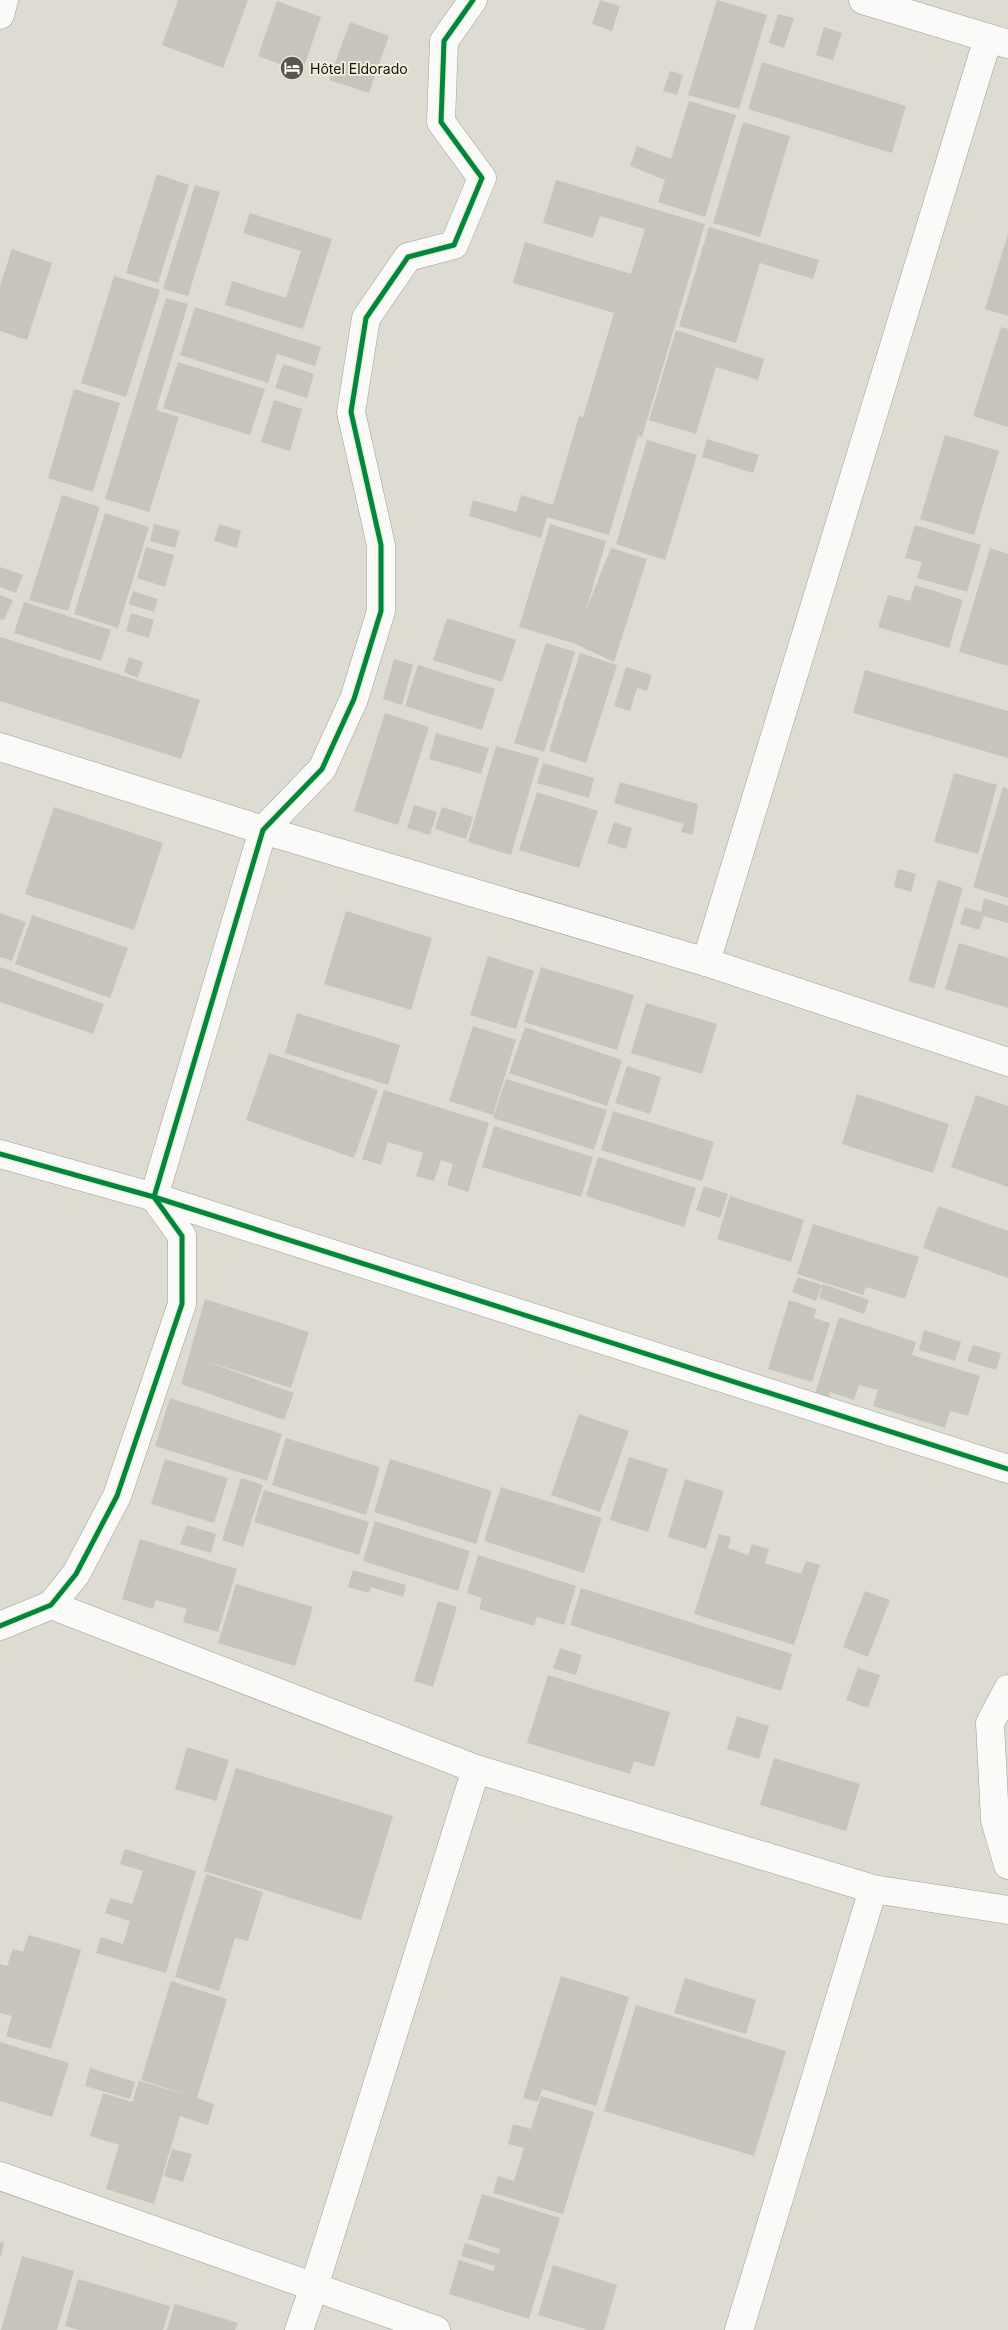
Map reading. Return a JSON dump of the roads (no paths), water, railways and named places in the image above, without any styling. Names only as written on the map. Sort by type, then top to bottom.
[{"type":"street","points":[[0,15],[4,0]]},
{"type":"street","points":[[154,1197],[263,830],[322,769],[354,699],[381,611],[381,545],[351,412],[366,318],[408,257],[454,245],[482,178],[442,122],[444,41],[472,0]]},
{"type":"street","points":[[706,962],[998,41],[863,0]]},
{"type":"street","points":[[0,748],[263,830],[706,962],[1008,1062]]},
{"type":"street","points":[[0,1154],[154,1197],[1008,1469]]},
{"type":"street","points":[[0,1626],[51,1605],[76,1574],[117,1496],[182,1304],[182,1236],[154,1197]]},
{"type":"street","points":[[51,1605],[476,1769],[873,1889],[1008,1910]]},
{"type":"street","points":[[1008,1689],[990,1723],[995,1820],[1008,1865]]},
{"type":"street","points":[[299,2330],[476,1769]]},
{"type":"street","points":[[739,2330],[873,1889]]},
{"type":"street","points":[[0,2176],[436,2330]]},
{"type":"place","name":"Hôtel Eldorado","points":[[292,68]]}]
